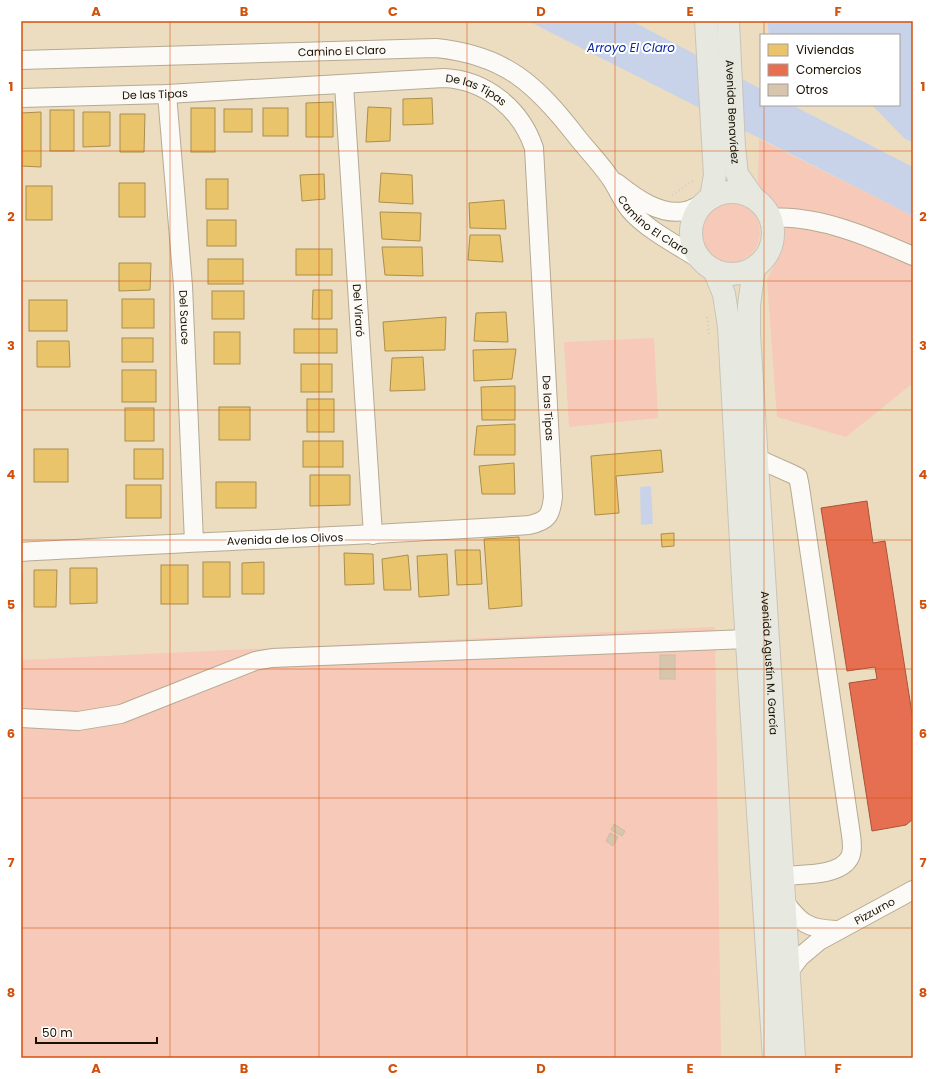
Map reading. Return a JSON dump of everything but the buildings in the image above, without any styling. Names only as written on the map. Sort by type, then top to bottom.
[{"type":"main road","name":"Avenida Benavídez","points":[[706,21],[708,47],[724,143],[737,174],[753,197]]},
{"type":"main road","name":"Avenida Benavídez","points":[[707,201],[724,143],[729,59],[728,21]]},
{"type":"main road","points":[[724,192],[739,192],[753,197],[764,206],[771,218],[773,232],[771,246],[764,258],[754,268],[741,273],[727,274],[709,266],[696,252],[692,240],[692,227],[696,214],[707,201],[724,192]]},
{"type":"main road","name":"Avenida Agustín M. García","points":[[709,266],[724,294],[729,327],[746,639],[774,1058]]},
{"type":"main road","name":"Avenida Agustín M. García","points":[[754,268],[749,312],[756,458],[794,1058]]},
{"type":"street","name":"Camino El Claro","points":[[21,60],[436,48],[467,53],[506,68],[532,86],[556,110],[611,179],[623,202],[631,211],[663,236],[709,266]]},
{"type":"street","name":"De las Tipas","points":[[21,98],[167,94],[458,79],[470,82],[500,99],[512,110],[530,134],[534,148],[553,497],[552,508],[548,517]]},
{"type":"street","name":"Del Viraró","points":[[344,85],[373,535]]},
{"type":"street","name":"Del Sauce","points":[[167,94],[184,286],[194,542]]},
{"type":"street","name":"Camino El Claro","points":[[611,179],[645,203],[660,209],[686,211],[707,201]]},
{"type":"street","points":[[771,218],[789,217],[840,228],[861,234],[913,256]]},
{"type":"street","points":[[893,247],[913,250]]},
{"type":"street","points":[[756,458],[798,478],[851,835],[850,857],[844,865],[835,870],[822,873],[782,876]]},
{"type":"street","name":"Avenida de los Olivos","points":[[21,552],[194,542],[373,535],[530,525],[540,523],[548,517]]},
{"type":"street","points":[[21,718],[78,721],[120,714],[256,662],[272,658],[746,639]]},
{"type":"street","name":"Pizzurno","points":[[788,973],[811,947],[836,930],[913,890]]},
{"type":"street","points":[[784,901],[797,918],[805,924],[814,928],[836,930]]},
{"type":"path","points":[[671,197],[674,193],[692,183],[698,176]]},
{"type":"shaded area","points":[[759,139],[913,216],[913,383],[846,437],[777,417],[767,280],[782,251],[785,236],[780,213],[772,198],[763,192],[758,183]]},
{"type":"shaded area","points":[[723,201],[735,201],[751,210],[758,220],[760,232],[758,244],[751,254],[735,263],[723,263],[712,258],[703,249],[698,238],[698,226],[703,215],[712,206]]},
{"type":"shaded area","points":[[654,338],[658,418],[569,427],[564,342]]},
{"type":"shaded area","points":[[715,627],[721,1058],[21,1058],[21,660]]},
{"type":"water","name":"Arroyo El Claro","points":[[528,21],[632,21],[760,88],[760,106],[794,106],[913,167],[913,216]]},
{"type":"water","points":[[767,21],[913,21],[913,142],[905,139],[873,106],[900,106],[900,34],[769,34]]},
{"type":"water","points":[[651,486],[653,524],[641,525],[640,487]]}]
